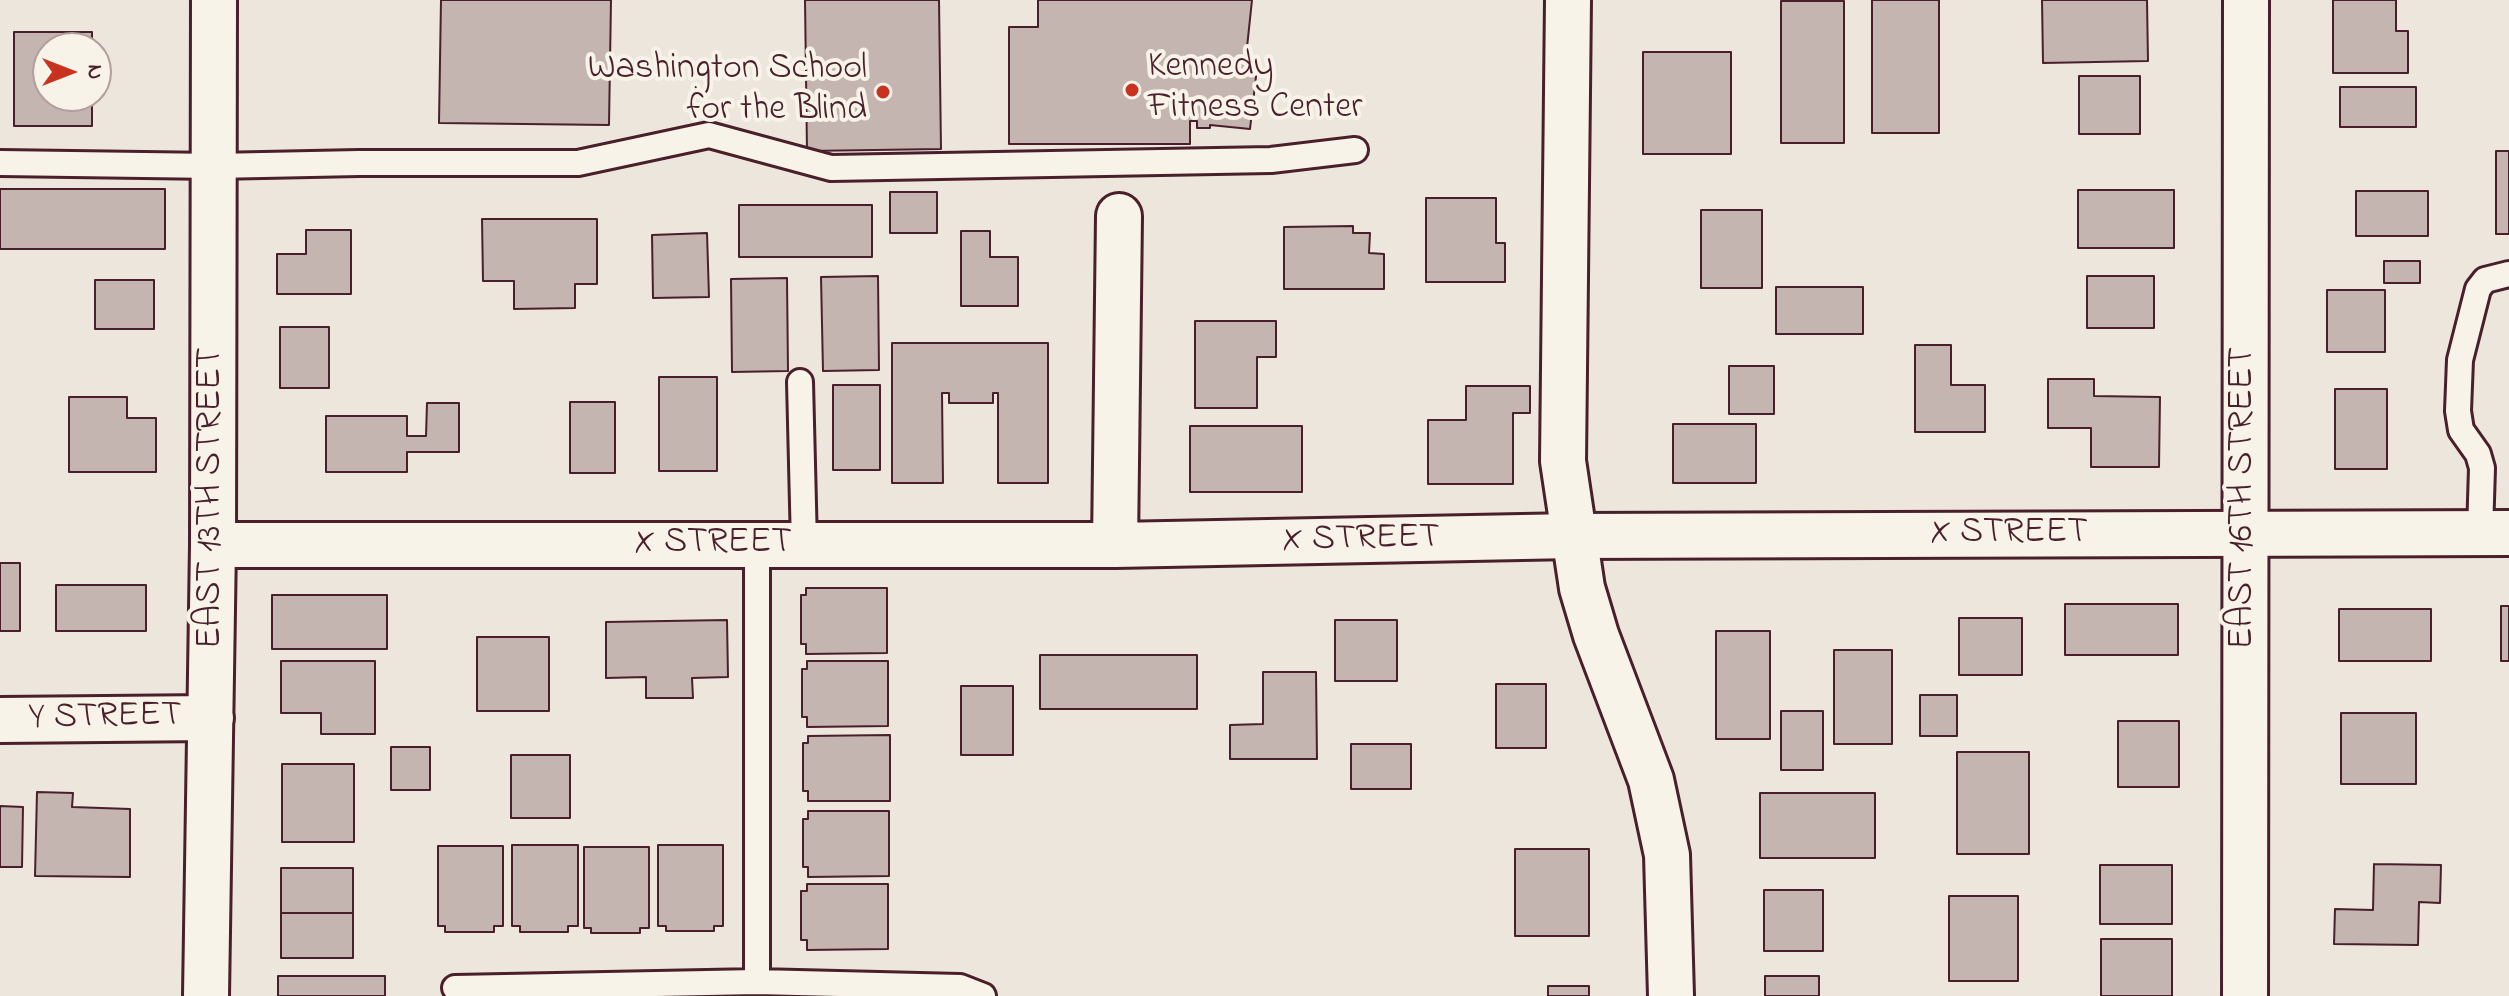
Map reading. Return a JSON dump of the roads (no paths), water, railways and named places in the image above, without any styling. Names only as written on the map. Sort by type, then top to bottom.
[{"type":"street","name":"EAST 13TH STREET","points":[[206,996],[213,545],[214,0]]},
{"type":"street","points":[[1568,0],[1563,461],[1582,588],[1596,635],[1651,780],[1667,855],[1671,996]]},
{"type":"street","name":"EAST 16TH STREET","points":[[2245,996],[2246,0]]},
{"type":"street","points":[[1115,545],[1119,216]]},
{"type":"street","name":"X STREET","points":[[213,545],[1115,545],[1573,536],[2495,533]]},
{"type":"street","name":"Y STREET","points":[[0,720],[211,718]]},
{"type":"lane","points":[[0,163],[215,166],[578,163],[709,135],[831,168],[1271,160],[1355,150]]},
{"type":"lane","points":[[2495,533],[2478,454],[2461,430],[2458,411],[2460,360],[2478,289],[2485,280],[2509,274]]},
{"type":"lane","points":[[800,382],[804,545]]},
{"type":"lane","points":[[757,545],[757,982]]},
{"type":"lane","points":[[455,988],[584,991],[757,982],[960,987],[983,996]]},
{"type":"place","name":"Kennedy Fitness Center","points":[[1132,90]]},
{"type":"place","name":"Washington School for the Blind","points":[[883,92]]}]
